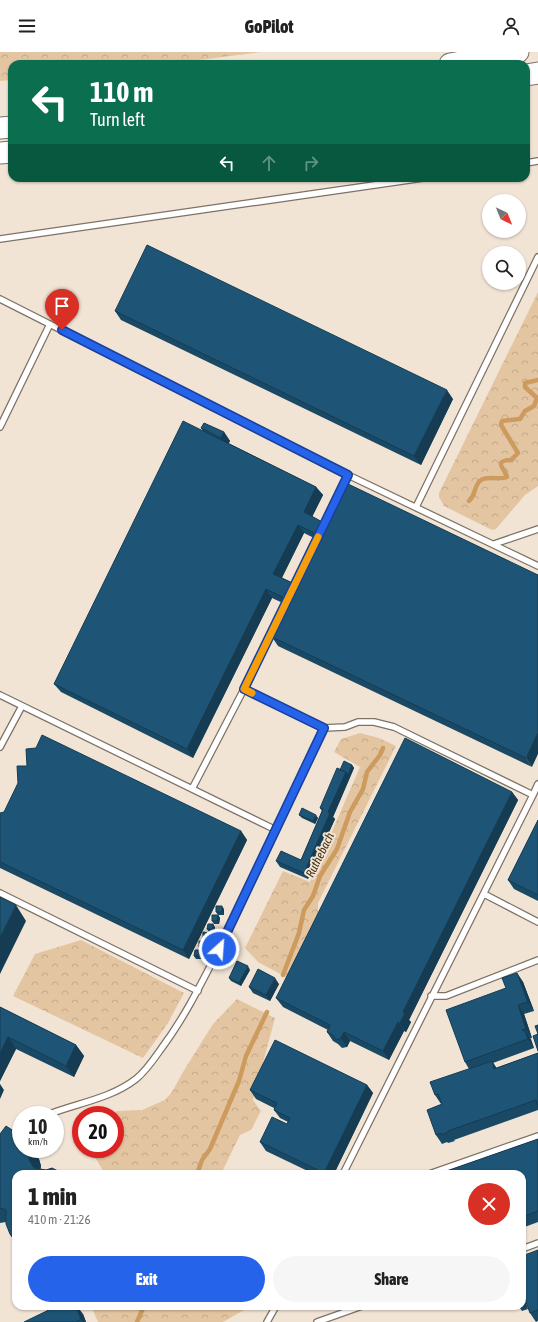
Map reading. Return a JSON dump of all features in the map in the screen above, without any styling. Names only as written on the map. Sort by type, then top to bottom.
[{"type":"highway","points":[[473,60],[518,52]]},
{"type":"lane","points":[[0,239],[395,182]]},
{"type":"lane","points":[[416,507],[538,257]]},
{"type":"lane","points":[[0,299],[348,475],[538,566]]},
{"type":"lane","points":[[0,427],[50,324]]},
{"type":"lane","points":[[192,789],[244,689],[348,475]]},
{"type":"lane","points":[[494,544],[538,529]]},
{"type":"lane","points":[[244,689],[324,728],[345,727],[358,722],[374,722],[394,728],[533,795]]},
{"type":"lane","points":[[0,695],[276,830]]},
{"type":"lane","points":[[0,747],[22,706]]},
{"type":"lane","points":[[64,1110],[109,1095],[123,1088],[138,1077],[169,1038],[198,991],[324,728]]},
{"type":"lane","points":[[345,1170],[538,784]]},
{"type":"lane","points":[[0,893],[198,991]]},
{"type":"lane","points":[[484,894],[538,922]]},
{"type":"lane","points":[[431,996],[446,996],[538,960]]},
{"type":"lane","points":[[0,1145],[12,1136]]},
{"type":"lane","points":[[440,1170],[538,1136]]},
{"type":"lane","points":[[526,1248],[538,1243]]},
{"type":"lane","points":[[267,1322],[274,1310]]},
{"type":"lane","points":[[317,1322],[351,1310]]},
{"type":"green space","points":[[0,52],[262,52],[199,60],[8,60],[8,80],[0,81]]},
{"type":"green space","points":[[538,292],[538,486],[525,495],[496,529],[492,530],[444,506],[439,497],[439,493]]},
{"type":"green space","points":[[360,733],[379,738],[396,746],[318,903],[318,925],[290,976],[286,977],[258,962],[245,948],[283,871],[310,882],[360,767],[334,752],[341,739]]},
{"type":"green space","points":[[81,940],[184,993],[168,1023],[143,1058],[13,996],[35,954]]},
{"type":"green space","points":[[237,999],[275,1018],[253,1100],[261,1111],[251,1130],[240,1135],[223,1170],[103,1170],[95,1158],[124,1158],[124,1111],[142,1110],[165,1100],[172,1092],[213,1024]]},
{"type":"green space","points":[[93,1310],[244,1310],[223,1322],[98,1322]]},
{"type":"building","points":[[147,245],[447,390],[414,456],[115,311]]},
{"type":"building","points":[[183,421],[316,487],[304,512],[326,524],[346,483],[538,575],[538,732],[526,758],[272,637],[289,600],[266,589],[187,749],[54,684]],"holes":[[[298,525],[320,536],[297,585],[273,574]]]},
{"type":"building","points":[[204,423],[224,432],[221,438],[201,428]]},
{"type":"building","points":[[42,735],[241,831],[183,950],[0,862],[0,813],[4,812],[18,783],[17,766],[27,766],[26,749],[36,748]]},
{"type":"building","points":[[405,738],[512,792],[403,1012],[405,1013],[400,1023],[398,1022],[383,1051],[344,1032],[341,1038],[336,1040],[333,1035],[327,1032],[330,1025],[276,998]]},
{"type":"building","points":[[344,761],[352,765],[348,775],[346,772],[340,770]]},
{"type":"building","points":[[337,768],[346,772],[328,812],[330,813],[304,873],[276,861],[281,851],[301,860],[323,809],[320,808]]},
{"type":"building","points":[[302,808],[316,815],[313,821],[299,815]]},
{"type":"building","points":[[538,820],[538,895],[508,880]]},
{"type":"building","points":[[0,897],[16,905],[0,937]]},
{"type":"building","points":[[216,906],[222,906],[222,912],[216,912]]},
{"type":"building","points":[[212,915],[218,915],[217,921],[212,921]]},
{"type":"building","points":[[208,924],[213,924],[213,930],[207,929]]},
{"type":"building","points":[[203,932],[209,933],[209,938],[203,938]]},
{"type":"building","points":[[199,941],[205,941],[204,947],[199,947]]},
{"type":"building","points":[[195,950],[200,950],[200,956],[194,956]]},
{"type":"building","points":[[237,961],[248,966],[239,983],[229,978]]},
{"type":"building","points":[[258,969],[275,978],[266,995],[249,987]]},
{"type":"building","points":[[517,973],[528,1002],[518,1005],[526,1029],[522,1030],[525,1031],[528,1039],[465,1062],[446,1010],[506,988],[502,978]]},
{"type":"building","points":[[0,1007],[76,1045],[66,1066],[8,1037],[0,1054]]},
{"type":"building","points":[[538,1025],[538,1034],[535,1026]]},
{"type":"building","points":[[538,1034],[538,1051],[533,1036]]},
{"type":"building","points":[[275,1040],[367,1085],[325,1170],[318,1170],[260,1142],[272,1117],[287,1124],[290,1118],[274,1110],[277,1103],[250,1090]]},
{"type":"building","points":[[538,1053],[538,1107],[536,1100],[448,1131],[442,1135],[441,1133],[436,1135],[427,1110],[442,1104],[438,1094],[435,1095],[430,1082],[492,1061],[494,1069]]},
{"type":"building","points":[[6,1126],[12,1130],[12,1158],[29,1158],[34,1168],[46,1170],[12,1170],[12,1237],[6,1224],[6,1210],[0,1208],[0,1134]]},
{"type":"building","points":[[538,1139],[538,1211],[526,1216],[526,1170],[449,1170]]},
{"type":"building","points":[[538,1250],[538,1310],[530,1313],[526,1302],[526,1254]]},
{"type":"building","points":[[49,1310],[77,1310],[81,1319],[76,1322],[24,1322]]},
{"type":"waterway","name":"Ruthebach","points":[[469,501],[473,497],[479,481],[486,478],[507,477],[501,463],[511,460],[518,453],[501,425],[502,421],[520,419],[525,411],[534,406],[537,398],[525,387],[525,383],[538,380]]},
{"type":"waterway","name":"Ruthebach","points":[[283,975],[299,933],[304,910],[313,896],[320,876],[337,849],[350,812],[363,789],[367,772],[380,755],[383,748]]},
{"type":"waterway","name":"Ruthebach","points":[[198,1170],[202,1160],[210,1149],[239,1081],[246,1056],[267,1012]]},
{"type":"waterway","name":"Ruthebach","points":[[137,1322],[142,1310]]},
{"type":"slow traffic","points":[[252,693],[244,689],[318,537]]},
{"type":"route","points":[[62,330],[348,475],[244,689],[324,728],[245,898],[219,949]]}]
